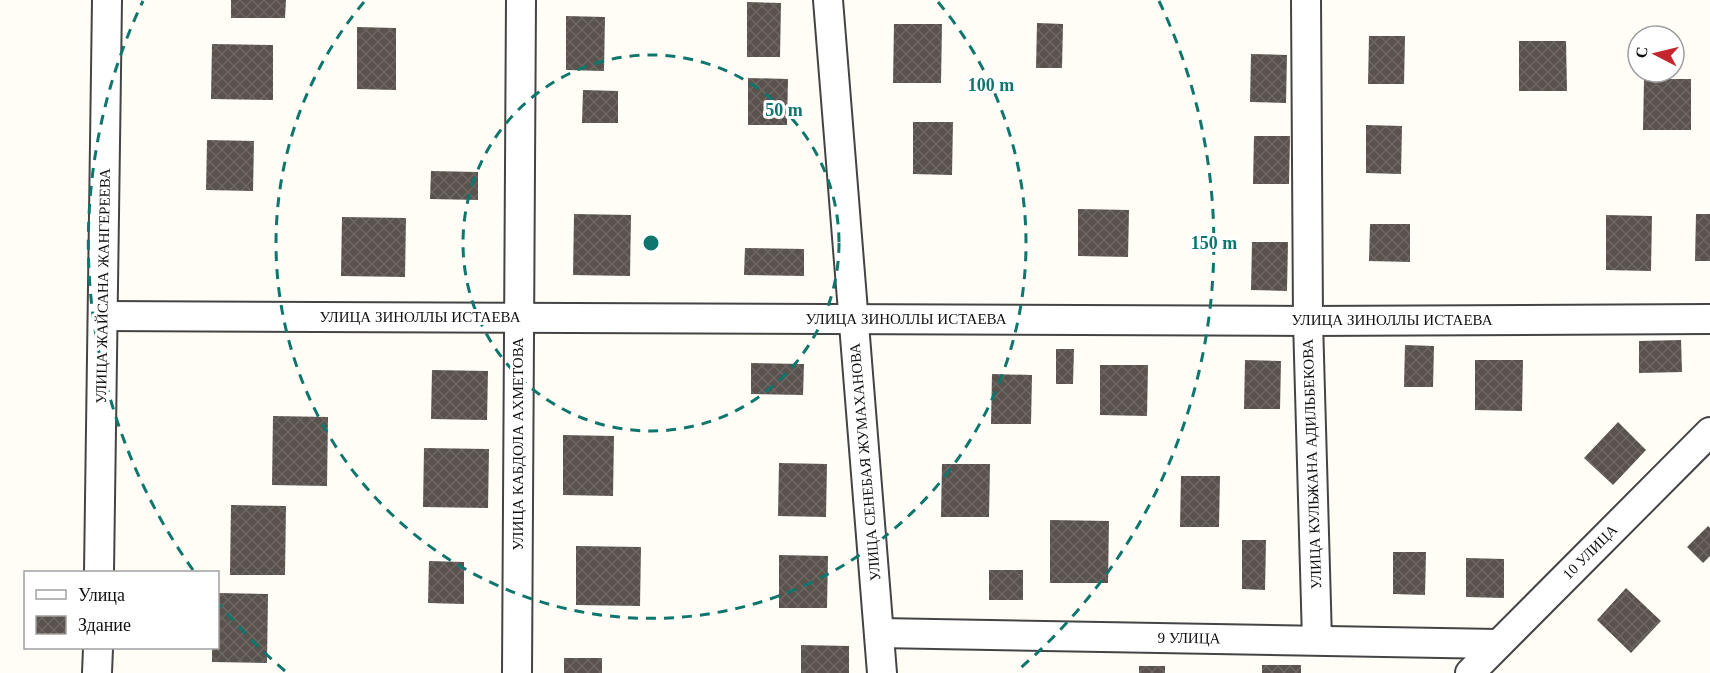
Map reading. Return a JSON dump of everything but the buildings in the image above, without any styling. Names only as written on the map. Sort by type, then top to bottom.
[{"type":"street","name":"УЛИЦА ЖАЙСАНА ЖАНГЕРЕЕВА","points":[[99,571],[108,0]]},
{"type":"street","name":"УЛИЦА КАБДОЛА АХМЕТОВА","points":[[516,673],[521,0]]},
{"type":"street","name":"УЛИЦА СЕНЕБАЯ ЖУМАХАНОВА","points":[[828,0],[882,673]]},
{"type":"street","name":"УЛИЦА КУЛЬЖАНА АДИЛЬБЕКОВА","points":[[1306,0],[1308,321],[1317,640]]},
{"type":"street","name":"УЛИЦА ЗИНОЛЛЫ ИСТАЕВА","points":[[103,316],[1308,321],[1710,319]]},
{"type":"street","name":"10 УЛИЦА","points":[[1470,673],[1710,432]]},
{"type":"street","name":"9 УЛИЦА","points":[[879,633],[1498,644]]},
{"type":"street","points":[[97,673],[98,649]]}]
